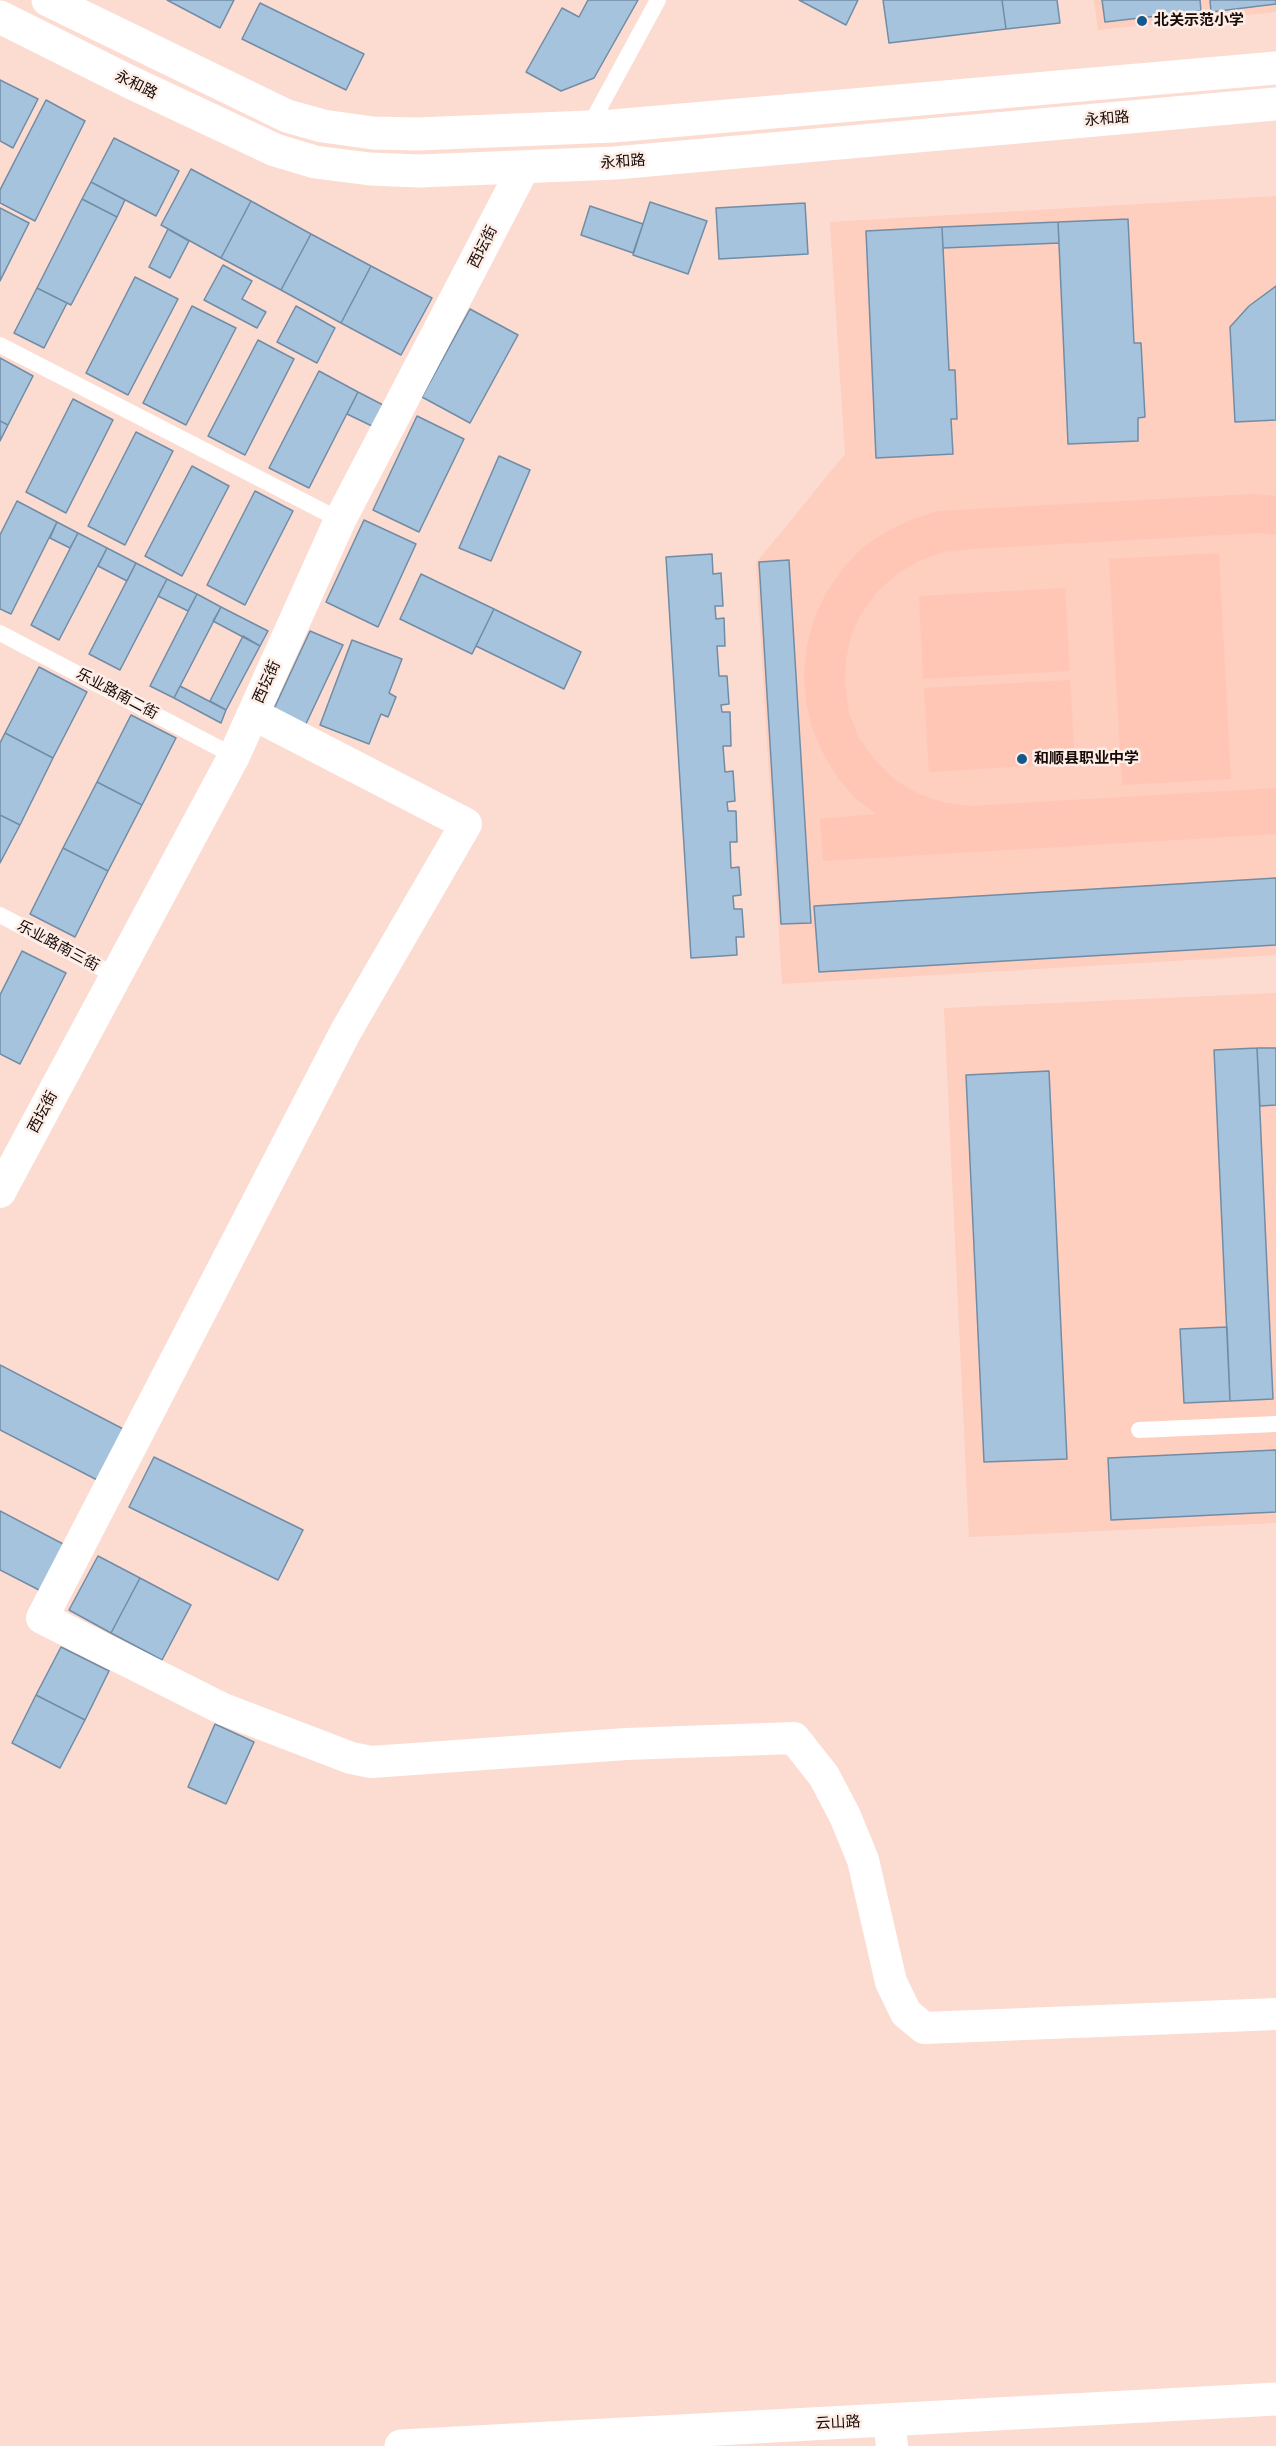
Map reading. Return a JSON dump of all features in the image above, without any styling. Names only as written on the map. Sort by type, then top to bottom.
[{"type":"main road","points":[[48,0],[264,106],[323,126],[373,133],[418,134],[589,128],[1276,68]]},
{"type":"main road","name":"永和路","points":[[0,17],[250,139],[295,156],[370,169],[419,171],[615,163],[1276,104]]},
{"type":"main road","name":"云山路","points":[[401,2446],[891,2433],[1276,2400]]},
{"type":"street","name":"西坛街","points":[[0,1192],[234,756],[340,520],[525,167]]},
{"type":"street","points":[[253,714],[466,824],[346,1031],[42,1618],[223,1709],[351,1758],[371,1762],[626,1744],[794,1738],[824,1776],[845,1816],[863,1860],[891,1982],[906,2013],[924,2028],[1276,2014]]},
{"type":"lane","points":[[589,128],[658,0]]},
{"type":"lane","points":[[0,345],[340,520]]},
{"type":"lane","name":"乐业路南二街","points":[[0,633],[234,756]]},
{"type":"lane","name":"乐业路南三街","points":[[0,915],[116,976]]},
{"type":"lane","points":[[1139,1430],[1276,1424]]},
{"type":"shaded area","name":"北关示范小学","points":[[1094,0],[1276,0],[1276,12],[1098,30]]},
{"type":"shaded area","name":"和顺县职业中学","points":[[1276,196],[1276,955],[782,984],[756,563],[845,454],[830,222]]},
{"type":"shaded area","points":[[1253,494],[1276,496],[1276,535],[1259,533],[971,549],[944,552],[919,561],[897,574],[878,591],[863,611],[851,635],[846,660],[845,686],[849,713],[859,738],[875,760],[894,779],[917,793],[942,802],[969,806],[1276,788],[1276,834],[823,861],[820,819],[876,814],[855,798],[837,777],[823,753],[812,728],[806,702],[804,674],[807,646],[814,619],[826,593],[861,549],[884,533],[910,520],[937,511]]},
{"type":"shaded area","points":[[1219,553],[1231,779],[1122,785],[1109,559]]},
{"type":"shaded area","points":[[1065,588],[1070,671],[923,679],[919,596]]},
{"type":"shaded area","points":[[1070,680],[1075,763],[929,772],[924,688]]},
{"type":"shaded area","points":[[1276,993],[1276,1523],[969,1537],[944,1008]]},
{"type":"building","points":[[167,0],[234,0],[220,28]]},
{"type":"building","points":[[588,0],[638,0],[594,78],[561,91],[526,72],[562,8],[579,17]]},
{"type":"building","points":[[799,0],[858,0],[846,25]]},
{"type":"building","points":[[883,0],[1002,0],[1006,29],[889,43]]},
{"type":"building","points":[[1002,0],[1057,0],[1060,23],[1006,29]]},
{"type":"building","points":[[1102,0],[1200,0],[1201,11],[1105,22]]},
{"type":"building","points":[[1210,0],[1276,0],[1276,4],[1211,12]]},
{"type":"building","points":[[260,3],[364,54],[346,90],[242,39]]},
{"type":"building","points":[[0,80],[38,99],[13,148],[0,141]]},
{"type":"building","points":[[46,100],[85,121],[35,221],[0,203],[0,190]]},
{"type":"building","points":[[114,138],[179,171],[156,216],[91,182]]},
{"type":"building","points":[[191,169],[251,201],[221,258],[161,225]]},
{"type":"building","points":[[91,182],[125,200],[117,217],[82,199]]},
{"type":"building","points":[[82,199],[117,217],[71,305],[37,288]]},
{"type":"building","points":[[251,201],[311,234],[281,290],[221,258]]},
{"type":"building","points":[[650,202],[707,221],[688,274],[633,255]]},
{"type":"building","points":[[805,203],[808,254],[719,259],[716,208]]},
{"type":"building","points":[[590,206],[643,224],[633,253],[581,235]]},
{"type":"building","points":[[0,208],[29,223],[0,281]]},
{"type":"building","points":[[1128,219],[1134,343],[1141,343],[1145,417],[1138,418],[1138,441],[1068,444],[1058,222]]},
{"type":"building","points":[[1058,222],[1059,243],[943,248],[942,227]]},
{"type":"building","points":[[942,227],[949,370],[955,370],[957,419],[951,419],[953,454],[876,458],[866,231]]},
{"type":"building","points":[[168,229],[189,241],[170,278],[149,267]]},
{"type":"building","points":[[311,234],[371,266],[341,323],[281,290]]},
{"type":"building","points":[[223,265],[252,281],[242,299],[266,312],[257,328],[204,300]]},
{"type":"building","points":[[371,266],[432,298],[401,355],[341,323]]},
{"type":"building","points":[[135,277],[178,299],[128,395],[86,373]]},
{"type":"building","points":[[1276,286],[1276,420],[1235,422],[1230,327],[1249,306]]},
{"type":"building","points":[[37,288],[67,303],[44,348],[14,333]]},
{"type":"building","points":[[192,306],[236,328],[186,425],[143,403]]},
{"type":"building","points":[[296,306],[335,328],[317,363],[277,342]]},
{"type":"building","points":[[470,309],[518,335],[470,423],[422,397]]},
{"type":"building","points":[[258,340],[294,359],[245,455],[208,436]]},
{"type":"building","points":[[0,358],[33,376],[8,425],[0,421]]},
{"type":"building","points":[[319,371],[358,392],[309,488],[269,468]]},
{"type":"building","points":[[358,392],[385,406],[374,427],[347,414]]},
{"type":"building","points":[[73,399],[113,420],[66,513],[26,492]]},
{"type":"building","points":[[417,416],[464,439],[419,532],[373,510]]},
{"type":"building","points":[[0,421],[8,425],[0,441]]},
{"type":"building","points":[[136,432],[173,451],[125,545],[88,526]]},
{"type":"building","points":[[499,456],[530,470],[491,561],[459,548]]},
{"type":"building","points":[[192,466],[229,486],[182,576],[145,556]]},
{"type":"building","points":[[255,491],[293,511],[245,605],[207,585]]},
{"type":"building","points":[[17,501],[57,522],[11,614],[0,609],[0,535]]},
{"type":"building","points":[[364,520],[416,544],[378,627],[326,602]]},
{"type":"building","points":[[57,522],[78,533],[70,548],[50,538]]},
{"type":"building","points":[[78,533],[107,548],[59,640],[31,625]]},
{"type":"building","points":[[107,548],[136,563],[127,581],[98,566]]},
{"type":"building","points":[[712,554],[713,574],[721,573],[723,606],[715,606],[716,619],[724,618],[725,646],[717,646],[719,676],[727,676],[729,704],[721,705],[722,712],[730,712],[731,746],[723,746],[725,772],[733,771],[735,801],[727,802],[728,811],[736,811],[737,842],[730,842],[731,868],[739,867],[741,895],[733,896],[734,909],[742,909],[744,937],[736,937],[737,955],[691,958],[666,557]]},
{"type":"building","points":[[789,560],[811,923],[781,924],[759,562]]},
{"type":"building","points":[[136,563],[167,579],[120,670],[89,654]]},
{"type":"building","points":[[421,574],[494,609],[472,654],[400,619]]},
{"type":"building","points":[[167,579],[197,594],[188,611],[158,596]]},
{"type":"building","points":[[197,594],[221,607],[174,698],[150,686]]},
{"type":"building","points":[[221,607],[268,631],[260,646],[213,621]]},
{"type":"building","points":[[494,609],[581,652],[564,689],[476,646]]},
{"type":"building","points":[[310,631],[343,645],[304,728],[272,713]]},
{"type":"building","points":[[243,636],[260,646],[226,710],[210,701]]},
{"type":"building","points":[[352,640],[402,659],[389,693],[396,697],[388,717],[381,714],[369,744],[320,725]]},
{"type":"building","points":[[39,667],[87,692],[53,758],[5,733]]},
{"type":"building","points":[[180,686],[226,710],[221,723],[174,698]]},
{"type":"building","points":[[131,715],[176,738],[142,805],[97,782]]},
{"type":"building","points":[[5,733],[53,758],[20,825],[0,815],[0,743]]},
{"type":"building","points":[[97,782],[142,805],[108,871],[63,848]]},
{"type":"building","points":[[0,815],[20,825],[0,863]]},
{"type":"building","points":[[63,848],[108,871],[75,937],[30,914]]},
{"type":"building","points":[[1276,878],[1276,945],[819,972],[814,906]]},
{"type":"building","points":[[22,951],[66,973],[20,1064],[0,1054],[0,995]]},
{"type":"building","points":[[1257,1048],[1273,1399],[1230,1401],[1214,1050]]},
{"type":"building","points":[[1257,1048],[1276,1048],[1276,1105],[1260,1106]]},
{"type":"building","points":[[1049,1071],[1067,1459],[984,1462],[966,1075]]},
{"type":"building","points":[[1227,1327],[1230,1401],[1184,1403],[1180,1329]]},
{"type":"building","points":[[0,1365],[129,1432],[103,1483],[0,1430]]},
{"type":"building","points":[[1276,1450],[1276,1512],[1111,1520],[1108,1458]]},
{"type":"building","points":[[154,1457],[303,1530],[278,1580],[129,1507]]},
{"type":"building","points":[[0,1511],[65,1545],[41,1591],[0,1570]]},
{"type":"building","points":[[98,1556],[140,1578],[111,1633],[69,1610]]},
{"type":"building","points":[[140,1578],[191,1605],[162,1660],[111,1633]]},
{"type":"building","points":[[61,1647],[109,1671],[85,1720],[36,1695]]},
{"type":"building","points":[[36,1695],[85,1720],[60,1768],[12,1743]]},
{"type":"building","points":[[215,1724],[254,1742],[226,1804],[188,1787]]},
{"type":"place","name":"北关示范小学","points":[[1142,21]]},
{"type":"place","name":"和顺县职业中学","points":[[1022,759]]}]
